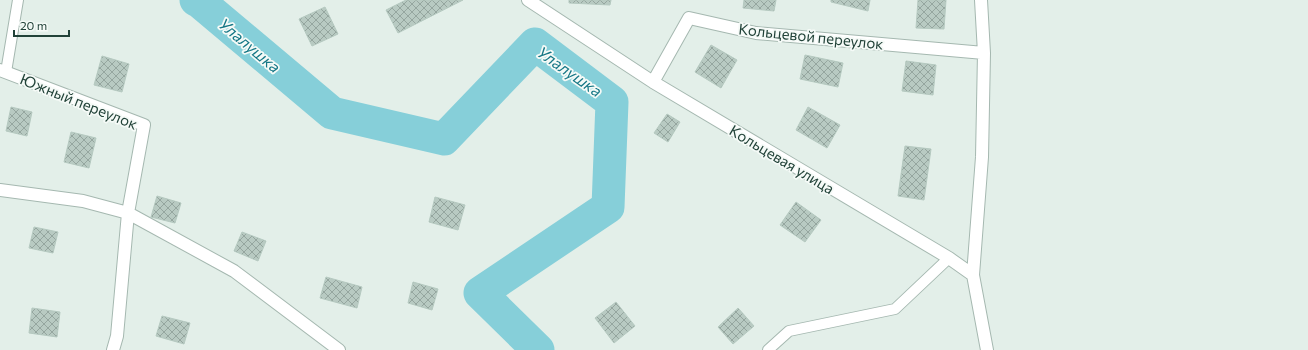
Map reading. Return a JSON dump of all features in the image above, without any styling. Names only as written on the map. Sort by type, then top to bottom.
[{"type":"street","name":"Кольцевая улица","points":[[528,0],[653,82],[949,258],[973,275]]},
{"type":"street","points":[[981,0],[984,53],[982,157],[973,275],[987,350]]},
{"type":"street","name":"Кольцевой переулок","points":[[653,82],[689,18],[756,33],[984,53]]},
{"type":"street","name":"Южный переулок","points":[[3,71],[144,125],[128,214]]},
{"type":"street","points":[[0,190],[83,201],[128,214],[234,272],[339,350]]},
{"type":"street","points":[[113,350],[117,336],[128,214]]},
{"type":"lane","points":[[3,71],[18,0]]},
{"type":"lane","points":[[768,350],[789,331],[895,309],[949,258]]},
{"type":"building","points":[[406,0],[463,0],[398,33],[386,10]]},
{"type":"building","points":[[569,0],[611,0],[610,5],[569,3]]},
{"type":"building","points":[[744,0],[776,0],[774,11],[743,8]]},
{"type":"building","points":[[831,0],[870,0],[868,11],[831,2]]},
{"type":"building","points":[[918,0],[946,0],[944,29],[916,28]]},
{"type":"building","points":[[325,7],[338,34],[312,46],[299,19]]},
{"type":"building","points":[[711,45],[737,60],[721,88],[695,72]]},
{"type":"building","points":[[805,55],[843,63],[838,87],[800,79]]},
{"type":"building","points":[[102,56],[129,64],[122,92],[94,85]]},
{"type":"building","points":[[906,61],[936,65],[933,95],[902,91]]},
{"type":"building","points":[[11,107],[32,112],[27,136],[6,131]]},
{"type":"building","points":[[808,107],[840,125],[827,148],[796,130]]},
{"type":"building","points":[[667,114],[680,122],[668,142],[654,133]]},
{"type":"building","points":[[71,132],[96,138],[89,168],[64,162]]},
{"type":"building","points":[[905,146],[931,149],[924,200],[898,196]]},
{"type":"building","points":[[157,196],[181,203],[175,223],[151,217]]},
{"type":"building","points":[[435,197],[465,205],[458,230],[429,222]]},
{"type":"building","points":[[796,202],[821,220],[805,242],[780,225]]},
{"type":"building","points":[[34,227],[58,232],[53,253],[29,248]]},
{"type":"building","points":[[242,232],[266,241],[258,261],[234,251]]},
{"type":"building","points":[[326,277],[362,287],[357,308],[320,298]]},
{"type":"building","points":[[413,282],[438,289],[432,310],[408,303]]},
{"type":"building","points":[[616,302],[635,326],[614,343],[595,318]]},
{"type":"building","points":[[32,308],[60,312],[57,337],[29,333]]},
{"type":"building","points":[[738,308],[754,326],[733,344],[718,327]]},
{"type":"building","points":[[162,316],[190,323],[184,344],[156,336]]},
{"type":"waterway","name":"Улалушка","points":[[196,0],[332,113],[444,139],[535,44],[612,102],[608,207],[480,293],[538,350]]}]
